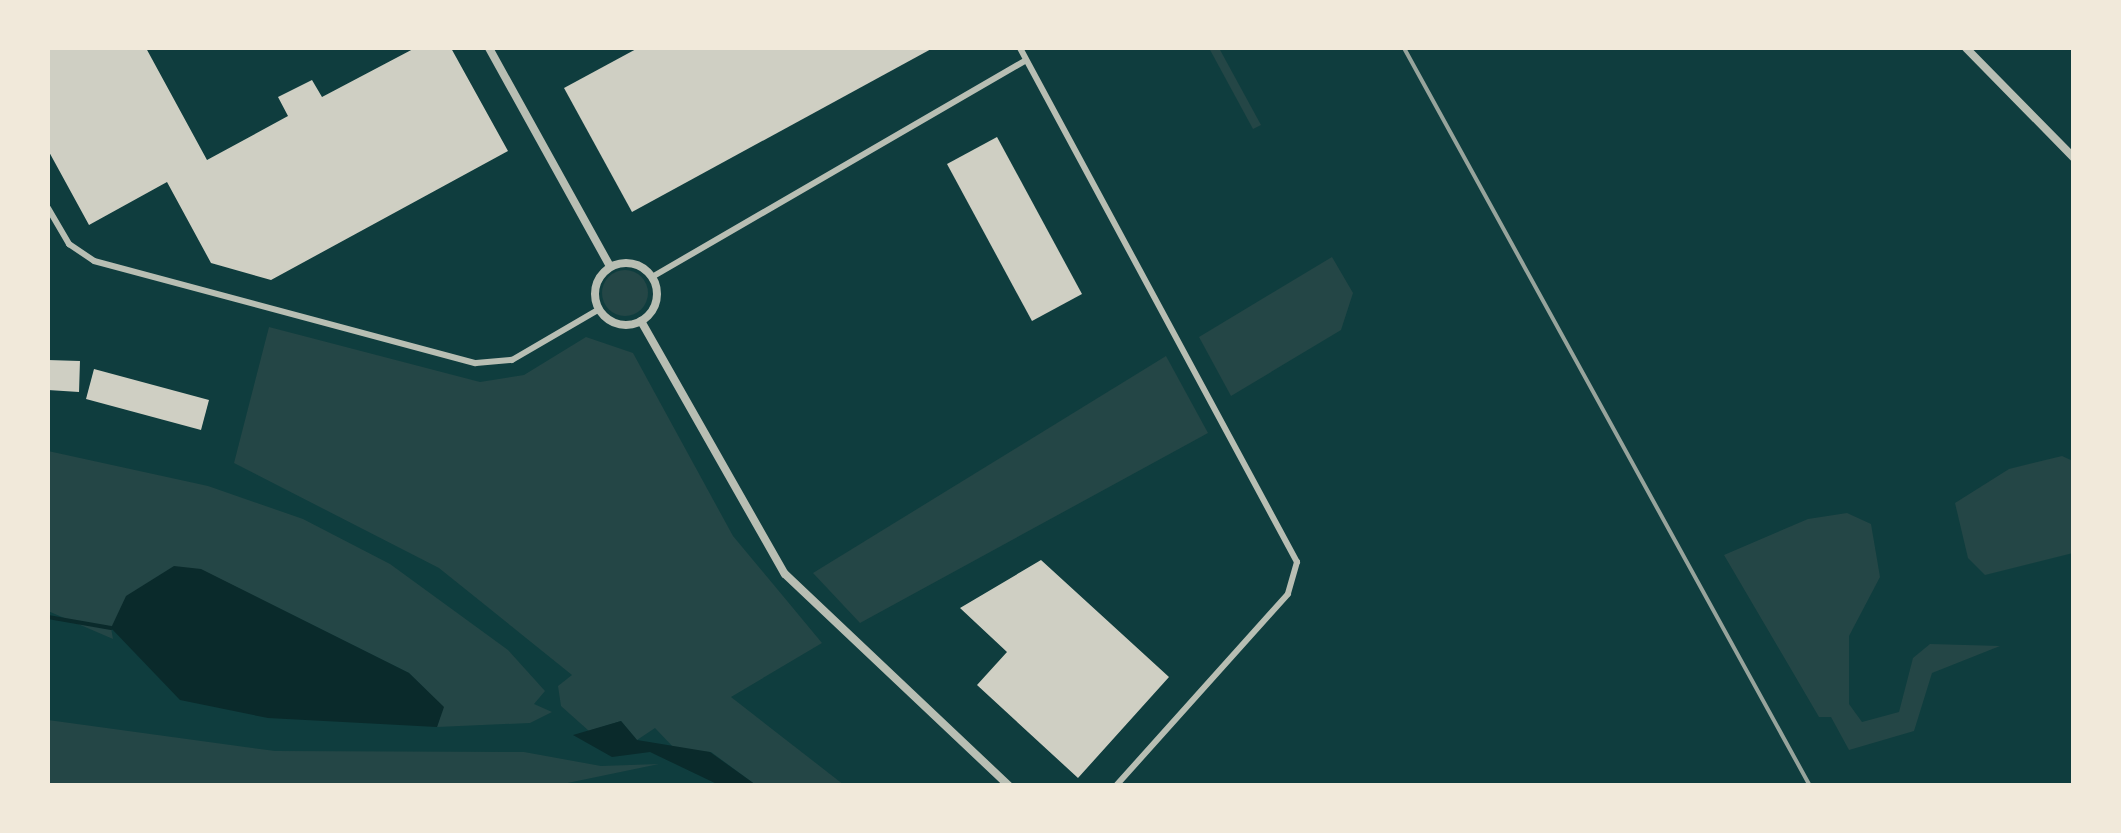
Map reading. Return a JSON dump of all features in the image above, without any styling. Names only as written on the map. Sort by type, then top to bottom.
[{"type":"street","points":[[489,48],[610,266]]},
{"type":"street","points":[[1020,48],[1296,562],[1288,594],[1116,786]]},
{"type":"street","points":[[1966,48],[2074,158]]},
{"type":"street","points":[[652,277],[1026,60]]},
{"type":"street","points":[[48,208],[69,244],[94,262],[476,363],[512,360],[598,310]]},
{"type":"street","points":[[634,263],[652,277],[656,302],[641,322],[614,323],[598,310],[596,282],[610,266],[634,263]]},
{"type":"street","points":[[641,322],[785,574],[1009,786]]},
{"type":"shaded area","points":[[1209,48],[1219,48],[1261,125],[1253,129]]},
{"type":"shaded area","points":[[1332,257],[1353,293],[1341,330],[1231,396],[1199,337]]},
{"type":"shaded area","points":[[625,270],[641,277],[648,293],[641,309],[625,316],[609,309],[602,293],[609,277]]},
{"type":"shaded area","points":[[269,327],[480,382],[524,375],[586,337],[633,353],[733,536],[822,643],[731,697],[844,785],[756,785],[711,752],[676,750],[655,728],[637,740],[621,721],[589,731],[561,706],[558,686],[572,675],[439,568],[234,463]]},
{"type":"shaded area","points":[[1166,356],[1208,433],[860,623],[813,573]]},
{"type":"shaded area","points":[[48,451],[208,486],[303,519],[390,564],[508,650],[545,691],[534,704],[552,712],[530,723],[437,727],[443,707],[409,673],[200,569],[111,628],[113,639],[48,611]]},
{"type":"shaded area","points":[[2062,456],[2073,461],[2073,553],[1985,575],[1968,558],[1955,503],[2009,469]]},
{"type":"shaded area","points":[[1847,513],[1871,524],[1880,577],[1849,636],[1849,704],[1862,722],[1899,712],[1913,658],[1930,644],[2000,646],[1932,673],[1914,731],[1849,750],[1831,717],[1819,717],[1724,555],[1808,519]]},
{"type":"shaded area","points":[[174,566],[201,569],[409,673],[444,707],[437,727],[268,718],[180,700],[111,628],[126,596]]},
{"type":"shaded area","points":[[48,720],[275,751],[524,752],[601,766],[659,764],[553,786],[48,785]]},
{"type":"shaded area","points":[[621,721],[637,740],[710,752],[756,785],[719,785],[650,752],[612,757],[573,735]]},
{"type":"building","points":[[48,48],[146,48],[207,160],[288,116],[278,97],[312,80],[322,97],[415,48],[451,48],[508,151],[271,280],[211,263],[167,182],[89,225],[48,150]]},
{"type":"building","points":[[638,48],[933,48],[632,212],[564,88]]},
{"type":"building","points":[[997,137],[1082,294],[1032,321],[947,164]]},
{"type":"building","points":[[48,360],[80,361],[79,392],[48,390]]},
{"type":"building","points":[[94,369],[209,400],[201,430],[86,399]]},
{"type":"building","points":[[1041,560],[1169,677],[1078,778],[977,685],[1007,652],[960,608]]},
{"type":"waterway","points":[[48,617],[111,628]]},
{"type":"railway","points":[[1404,48],[1810,786]]}]
